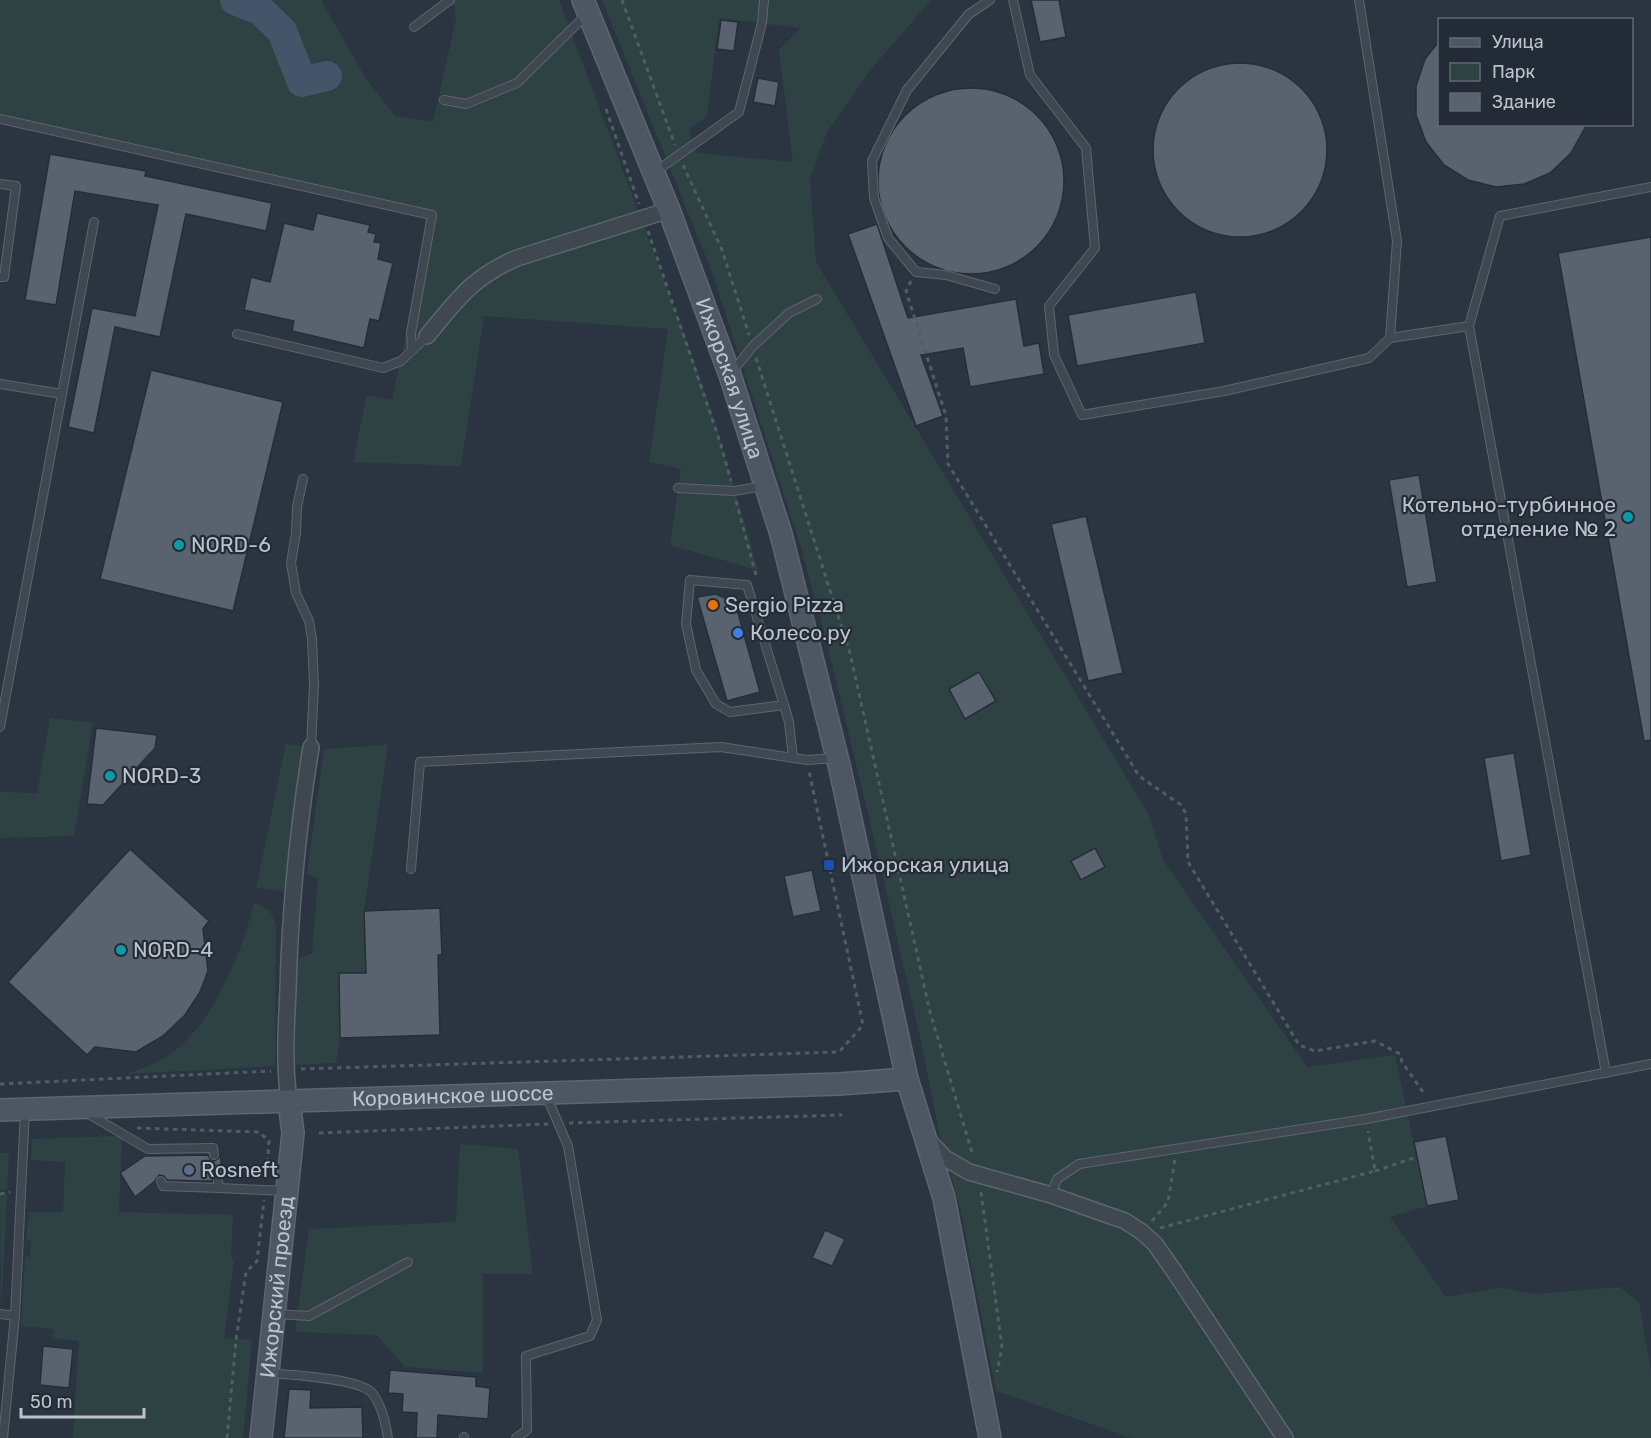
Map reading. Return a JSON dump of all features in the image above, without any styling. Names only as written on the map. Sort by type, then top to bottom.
[{"type":"main road","name":"Ижорская улица","points":[[586,4],[669,210],[730,375],[781,534],[837,758],[907,1079],[944,1198],[990,1438]]},
{"type":"main road","name":"Коровинское шоссе","points":[[0,1110],[839,1084],[907,1079]]},
{"type":"main road","name":"Ижорский проезд","points":[[261,1438],[293,1133],[289,1101]]},
{"type":"street","points":[[427,336],[466,289],[497,267],[517,258],[669,210]]},
{"type":"street","points":[[289,1101],[285,1070],[290,920],[301,810],[311,747]]},
{"type":"street","points":[[926,1138],[945,1158],[969,1172],[1051,1195],[1125,1221],[1142,1232],[1155,1244],[1174,1271],[1285,1438]]},
{"type":"lane","points":[[414,27],[450,0]]},
{"type":"lane","points":[[653,172],[738,112],[762,23],[764,0]]},
{"type":"lane","points":[[990,0],[969,14],[907,90],[872,160],[874,198],[888,238],[916,272],[946,275],[995,289]]},
{"type":"lane","points":[[1013,0],[1030,75],[1086,148],[1095,248],[1050,306],[1054,355],[1082,415],[1224,391],[1369,358],[1390,338],[1469,326]]},
{"type":"lane","points":[[1359,0],[1397,241],[1390,338]]},
{"type":"lane","points":[[444,100],[466,104],[517,83],[586,4]]},
{"type":"lane","points":[[0,119],[432,215],[411,333],[412,350]]},
{"type":"lane","points":[[0,184],[16,186],[4,277],[0,277]]},
{"type":"lane","points":[[1606,1073],[1469,326],[1500,216],[1651,187]]},
{"type":"lane","points":[[0,727],[94,222]]},
{"type":"lane","points":[[730,375],[753,346],[789,313],[817,299]]},
{"type":"lane","points":[[237,333],[383,368],[401,361],[427,336]]},
{"type":"lane","points":[[0,384],[62,394]]},
{"type":"lane","points":[[303,479],[297,507],[291,563],[296,593],[309,621],[312,639],[314,684],[311,747]]},
{"type":"lane","points":[[678,488],[734,491],[766,486]]},
{"type":"lane","points":[[784,705],[730,711],[716,704],[696,670],[686,624],[690,580],[747,585],[784,705],[789,722],[793,758]]},
{"type":"lane","points":[[411,869],[420,762],[721,747],[807,760],[837,758]]},
{"type":"lane","points":[[1051,1195],[1057,1179],[1079,1164],[1366,1119],[1651,1064]]},
{"type":"lane","points":[[516,1438],[528,1434],[526,1356],[590,1336],[597,1320],[568,1146],[545,1093]]},
{"type":"lane","points":[[78,1108],[149,1152],[213,1148],[214,1155]]},
{"type":"lane","points":[[3,1438],[15,1316],[25,1110]]},
{"type":"lane","points":[[161,1181],[163,1186],[218,1185],[287,1191]]},
{"type":"lane","points":[[274,1313],[309,1316],[408,1262]]},
{"type":"lane","points":[[0,1314],[15,1316]]},
{"type":"lane","points":[[267,1373],[352,1382],[365,1387],[374,1395],[388,1438]]},
{"type":"path","points":[[622,0],[678,155],[722,250],[850,653],[930,1012],[978,1174],[1002,1347],[995,1378]]},
{"type":"path","points":[[916,272],[906,291],[946,416],[948,464],[1139,776],[1181,805],[1186,814],[1188,861],[1299,1045],[1315,1051],[1375,1041],[1400,1054],[1402,1062],[1433,1106]]},
{"type":"path","points":[[319,1133],[843,1115]]},
{"type":"path","points":[[1366,1119],[1375,1171]]},
{"type":"path","points":[[111,1127],[259,1132],[269,1142],[257,1261],[246,1272],[244,1283],[227,1438]]},
{"type":"path","points":[[1142,1232],[1168,1203],[1177,1149]]},
{"type":"path","points":[[1142,1232],[1192,1221],[1375,1171],[1417,1157]]},
{"type":"green space","points":[[0,0],[321,0],[365,77],[395,116],[433,122],[456,19],[453,0],[559,0],[713,415],[758,570],[670,545],[681,469],[649,462],[668,329],[484,316],[461,466],[353,462],[367,395],[392,400],[432,215],[0,119]]},
{"type":"green space","points":[[602,0],[931,0],[872,68],[827,132],[810,179],[816,262],[1149,815],[1163,860],[1307,1067],[1395,1055],[1427,1206],[1390,1217],[1446,1297],[1500,1288],[1534,1294],[1620,1287],[1639,1303],[1651,1372],[1651,1438],[1132,1438],[996,1391],[961,1211],[940,1137],[922,1046],[827,643],[801,547],[712,272]],"holes":[[[719,18],[801,28],[779,50],[793,162],[696,153],[689,129],[707,116]]]},
{"type":"green space","points":[[50,718],[93,723],[74,836],[0,838],[0,792],[37,793]]},
{"type":"green space","points":[[286,744],[307,747],[284,891],[256,888]]},
{"type":"green space","points":[[388,745],[364,911],[366,973],[339,974],[340,1038],[336,1063],[292,1065],[297,959],[312,953],[318,878],[307,874],[324,749]]},
{"type":"green space","points":[[254,902],[270,911],[276,925],[275,1066],[125,1074],[163,1059],[196,1030],[210,1010],[233,967]]},
{"type":"green space","points":[[122,1136],[119,1212],[233,1215],[231,1258],[234,1259],[224,1338],[252,1340],[243,1438],[73,1438],[79,1341],[53,1338],[54,1329],[21,1326],[25,1257],[30,1256],[31,1240],[26,1240],[29,1212],[63,1212],[65,1162],[31,1160],[32,1139]]},
{"type":"green space","points":[[460,1144],[518,1149],[533,1274],[483,1274],[483,1373],[405,1367],[377,1335],[295,1332],[309,1229],[456,1222]]},
{"type":"green space","points":[[0,1153],[9,1153],[7,1188],[0,1190]]},
{"type":"green space","points":[[7,1193],[1,1313],[0,1194]]},
{"type":"building","points":[[1031,0],[1059,0],[1066,37],[1040,42]]},
{"type":"building","points":[[721,20],[738,22],[734,51],[717,49]]},
{"type":"building","points":[[1438,43],[1438,126],[1586,126],[1571,153],[1550,173],[1524,184],[1496,187],[1468,180],[1444,165],[1426,142],[1416,115],[1416,86],[1425,59]]},
{"type":"building","points":[[1240,63],[1273,70],[1302,88],[1320,117],[1327,150],[1320,183],[1302,212],[1273,230],[1240,237],[1207,230],[1178,212],[1160,183],[1153,150],[1160,117],[1178,88],[1207,70]]},
{"type":"building","points":[[758,78],[779,82],[775,106],[753,102]]},
{"type":"building","points":[[971,88],[989,89],[1007,95],[1023,103],[1037,115],[1049,129],[1057,145],[1063,163],[1063,199],[1057,217],[1049,233],[1037,247],[1023,259],[1007,267],[989,273],[971,274],[953,273],[935,267],[919,259],[905,247],[893,233],[885,217],[879,199],[878,181],[879,163],[885,145],[893,129],[905,115],[919,103],[935,95],[953,89]]},
{"type":"building","points":[[50,154],[146,171],[145,176],[272,203],[266,231],[186,214],[160,337],[115,327],[94,433],[68,427],[92,308],[135,316],[158,205],[75,191],[56,305],[25,300]]},
{"type":"building","points":[[317,213],[370,225],[368,232],[376,234],[374,242],[381,243],[378,259],[393,263],[379,321],[370,319],[364,348],[292,331],[294,321],[244,310],[251,277],[270,282],[284,223],[313,230]]},
{"type":"building","points":[[877,224],[908,318],[1016,299],[1024,346],[1039,343],[1044,374],[970,387],[963,348],[921,355],[943,416],[916,426],[848,234]]},
{"type":"building","name":"Котельно-турбинное отделение № 2","points":[[1651,237],[1651,740],[1644,741],[1558,253]]},
{"type":"building","points":[[1196,292],[1205,343],[1077,366],[1068,315]]},
{"type":"building","points":[[151,370],[283,402],[233,611],[100,579]]},
{"type":"building","points":[[1419,475],[1437,582],[1407,587],[1389,480]]},
{"type":"building","points":[[1086,516],[1123,673],[1088,681],[1051,524]]},
{"type":"building","points":[[716,594],[725,598],[738,613],[760,692],[727,701],[697,597]]},
{"type":"building","points":[[979,672],[996,701],[965,719],[949,689]]},
{"type":"building","name":"NORD-3","points":[[96,728],[157,735],[155,748],[103,805],[87,804]]},
{"type":"building","points":[[1514,753],[1531,855],[1501,861],[1484,758]]},
{"type":"building","points":[[1095,848],[1105,867],[1081,880],[1071,861]]},
{"type":"building","name":"NORD-4","points":[[130,849],[209,921],[203,929],[208,971],[200,992],[185,1015],[163,1036],[136,1052],[95,1047],[87,1055],[8,982]]},
{"type":"building","points":[[812,870],[821,911],[793,917],[784,876]]},
{"type":"building","points":[[440,908],[442,955],[438,955],[440,1035],[340,1038],[339,973],[366,973],[364,911]]},
{"type":"building","points":[[1446,1136],[1459,1200],[1427,1206],[1414,1142]]},
{"type":"building","points":[[220,1154],[223,1177],[218,1175],[212,1181],[196,1181],[167,1180],[164,1176],[159,1175],[135,1197],[120,1173],[145,1156],[208,1155],[214,1161]]},
{"type":"building","points":[[825,1230],[845,1239],[832,1266],[812,1258]]},
{"type":"building","points":[[43,1346],[73,1349],[69,1388],[40,1385]]},
{"type":"building","points":[[390,1370],[476,1377],[476,1386],[490,1388],[488,1419],[438,1415],[437,1438],[416,1438],[417,1413],[402,1412],[403,1394],[388,1393]]},
{"type":"building","points":[[289,1389],[311,1390],[310,1408],[362,1407],[363,1438],[284,1438]]},
{"type":"waterway","points":[[235,0],[260,10],[282,31],[302,82],[327,76]]},
{"type":"place","name":"Котельно-турбинное отделение № 2","points":[[1628,517]]},
{"type":"place","name":"NORD-6","points":[[179,545]]},
{"type":"place","name":"Sergio Pizza","points":[[713,605]]},
{"type":"place","name":"Колесо.ру","points":[[738,633]]},
{"type":"place","name":"NORD-3","points":[[110,776]]},
{"type":"place","name":"Ижорская улица","points":[[829,865]]},
{"type":"place","name":"NORD-4","points":[[121,950]]},
{"type":"place","name":"Rosneft","points":[[189,1170]]}]
